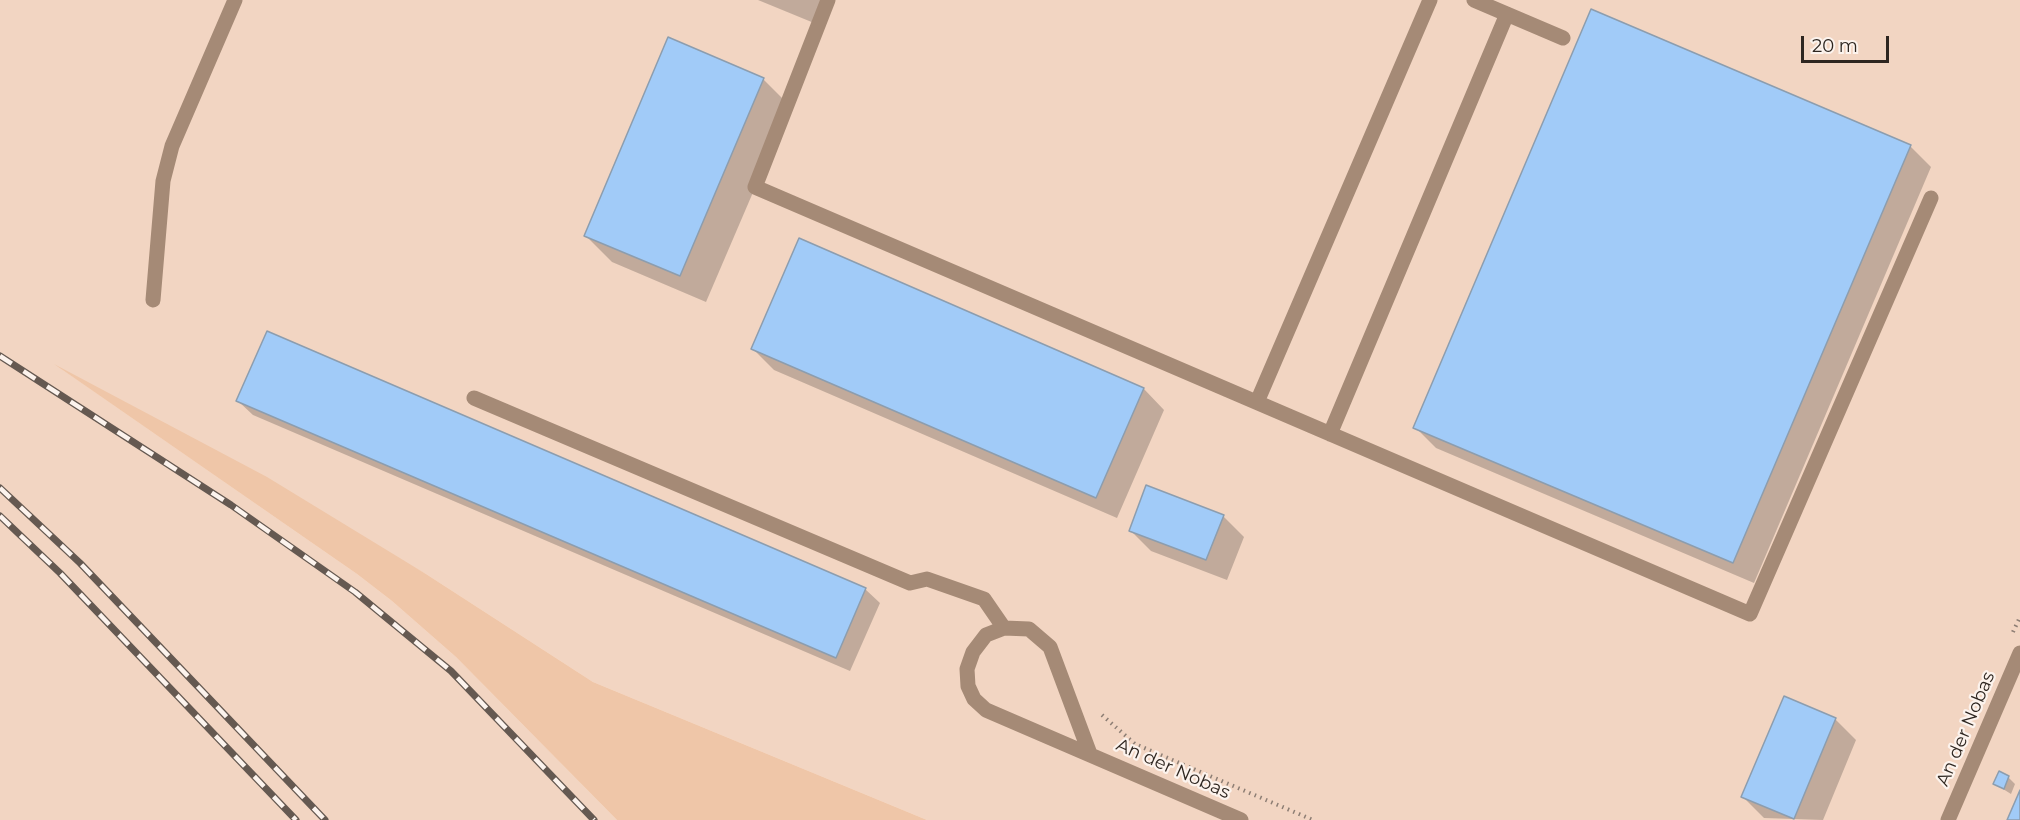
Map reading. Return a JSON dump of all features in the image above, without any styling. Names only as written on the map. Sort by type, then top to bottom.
[{"type":"street","points":[[153,300],[163,181],[172,146],[235,0]]},
{"type":"street","points":[[828,0],[755,187],[1750,614],[1931,198]]},
{"type":"street","points":[[1257,402],[1430,0]]},
{"type":"street","points":[[1474,0],[1563,38]]},
{"type":"street","points":[[1330,434],[1507,14]]},
{"type":"street","points":[[474,398],[910,583],[927,579],[984,599],[1004,628]]},
{"type":"street","name":"An der Nobas","points":[[1090,754],[1050,647],[1029,629],[1004,628],[986,635],[973,652],[967,669],[968,686],[974,699],[986,710],[1241,820]]},
{"type":"street","name":"An der Nobas","points":[[1948,820],[2020,653]]},
{"type":"path","points":[[1099,707],[1103,717],[1136,744],[1312,820]]},
{"type":"shaded area","points":[[0,0],[2020,0],[2020,820],[927,820],[593,682],[426,574],[60,368],[357,574],[392,601],[456,657],[617,820],[0,820]]},
{"type":"shaded area","points":[[54,364],[267,477],[426,574],[593,682],[927,820],[617,820],[456,657],[392,601],[357,574]]},
{"type":"building","points":[[1591,9],[1911,145],[1733,563],[1413,428]]},
{"type":"building","points":[[668,37],[764,78],[680,276],[584,236]]},
{"type":"building","points":[[799,238],[1144,388],[1096,498],[751,349]]},
{"type":"building","points":[[267,331],[866,588],[836,658],[236,401]]},
{"type":"building","points":[[1146,485],[1224,515],[1206,560],[1129,531]]},
{"type":"building","points":[[1784,696],[1836,718],[1794,819],[1741,797]]},
{"type":"building","points":[[1999,771],[2009,776],[2004,789],[1993,784]]},
{"type":"building","points":[[2020,790],[2020,820],[2007,820]]},
{"type":"railway","points":[[0,356],[231,505],[355,592],[451,671],[594,820]]},
{"type":"railway","points":[[0,488],[80,563],[325,820]]},
{"type":"railway","points":[[0,516],[60,573],[296,820]]}]
